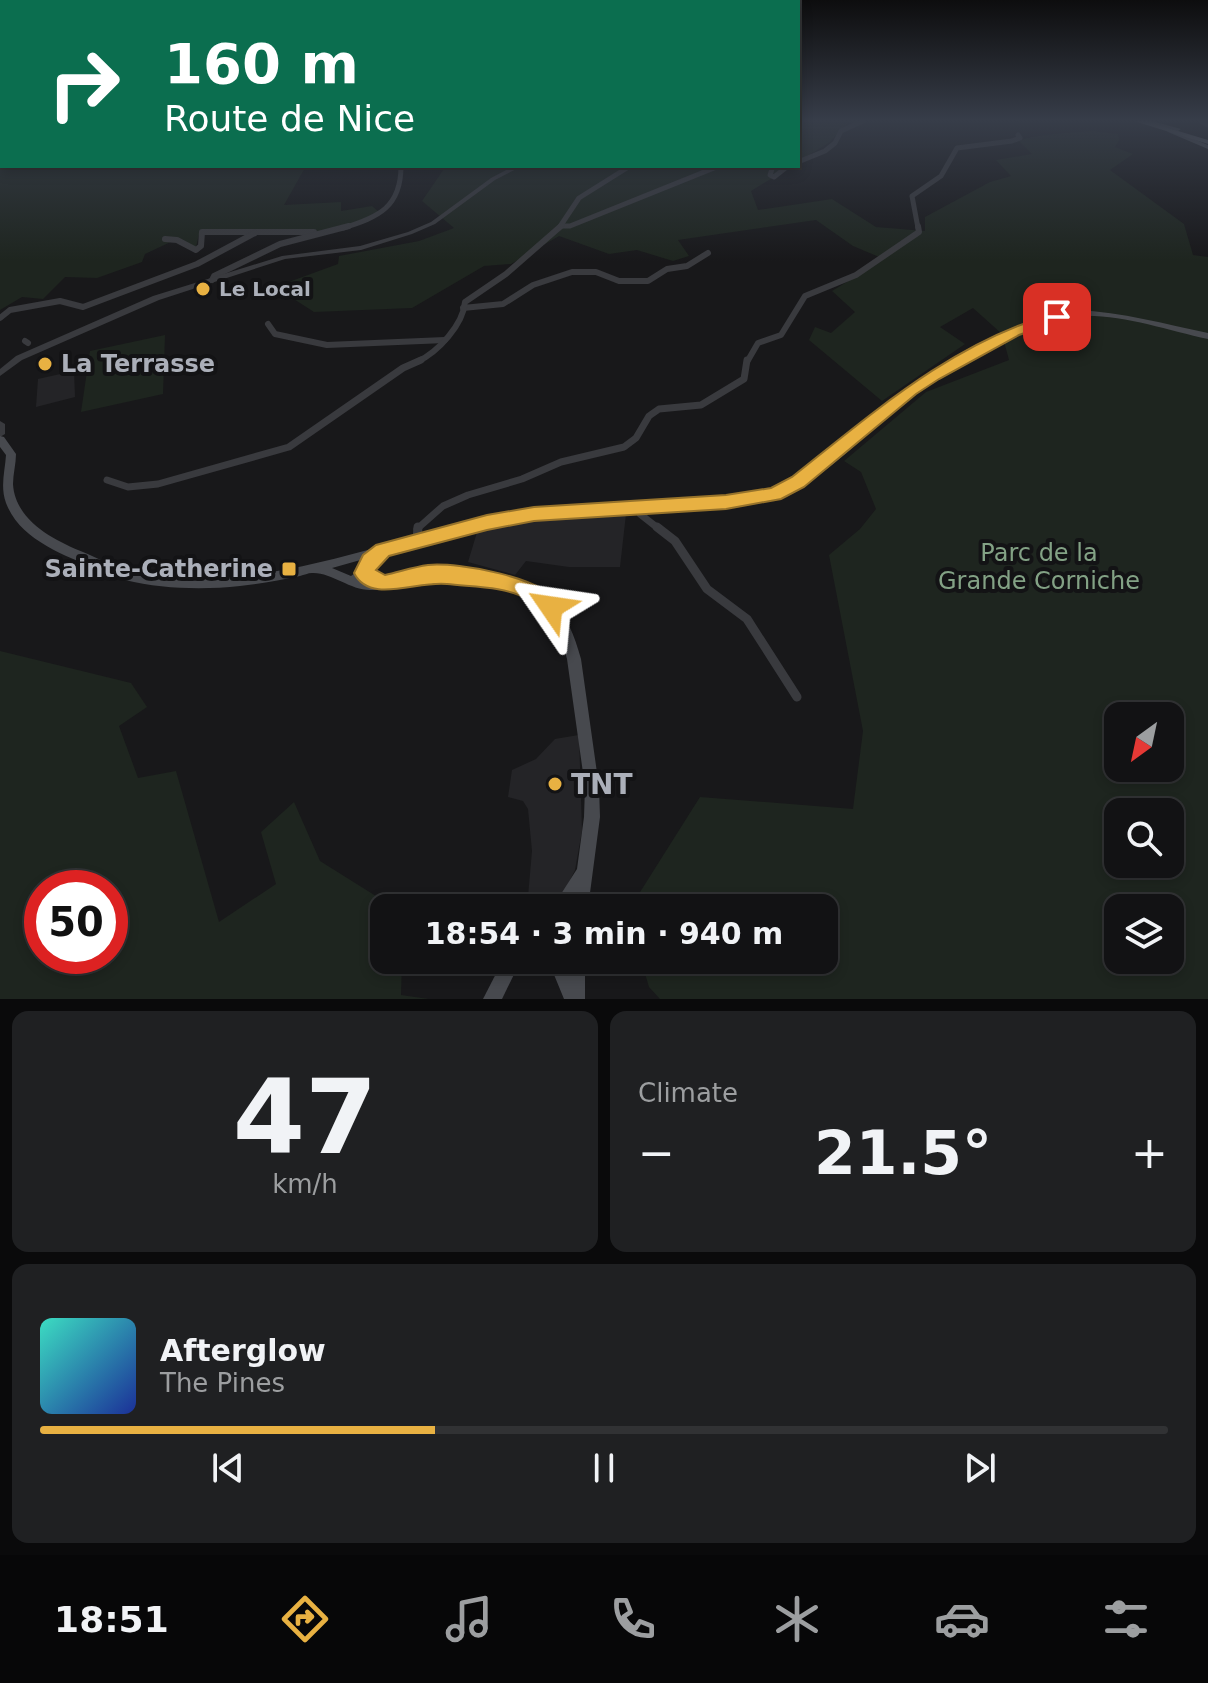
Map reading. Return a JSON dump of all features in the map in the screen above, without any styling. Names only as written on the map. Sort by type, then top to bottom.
[{"type":"main road","points":[[310,569],[337,574],[341,579],[361,569],[383,550],[534,514],[775,495],[798,482],[911,391],[1014,332],[1065,314],[1095,314],[1208,336]]},
{"type":"main road","points":[[0,440],[11,454],[8,491],[12,508],[21,519],[81,559],[122,575],[143,579],[231,582],[343,561],[361,569],[366,584],[383,584],[430,573],[511,584],[533,593],[559,616],[571,642],[592,787],[592,817],[581,894]]},
{"type":"main road","points":[[337,574],[343,561]]},
{"type":"main road","points":[[569,894],[583,871]]},
{"type":"main road","points":[[492,999],[506,974]]},
{"type":"main road","points":[[566,974],[574,999]]},
{"type":"main road","points":[[574,999],[575,974]]},
{"type":"street","points":[[212,280],[214,276],[276,246],[352,227],[387,208],[399,190],[401,168]]},
{"type":"street","points":[[0,373],[19,358],[156,298],[291,255],[361,248],[410,233],[433,223],[493,179],[515,168]]},
{"type":"street","points":[[107,480],[128,487],[158,484],[289,447],[316,431],[403,368],[430,356],[464,316],[465,302],[471,296],[506,274],[562,226],[564,216],[578,199],[627,168]]},
{"type":"street","points":[[562,226],[570,226],[624,203],[682,185],[715,168]]},
{"type":"street","points":[[772,168],[770,175],[774,177],[785,168]]},
{"type":"street","points":[[417,540],[417,528],[443,506],[561,462],[624,447],[636,438],[649,416],[659,409],[701,405],[738,384],[744,379],[747,360],[758,343],[781,335],[803,298],[856,275],[919,232],[912,196],[941,176],[946,168]]},
{"type":"street","points":[[165,239],[177,240],[196,250],[201,246],[202,232],[322,234]]},
{"type":"street","points":[[0,318],[10,310],[60,301],[83,307],[197,264],[255,233]]},
{"type":"street","points":[[463,308],[503,304],[533,285],[572,272],[596,272],[619,281],[651,280],[667,269],[687,266],[708,253]]},
{"type":"street","points":[[268,324],[275,334],[327,345],[445,340]]},
{"type":"street","points":[[0,424],[0,434]]},
{"type":"street","points":[[638,508],[640,514],[675,541],[707,589],[747,619],[797,697]]},
{"type":"shaded area","points":[[74,371],[75,397],[36,407],[38,379]]},
{"type":"shaded area","points":[[626,514],[620,567],[569,567],[526,561],[515,575],[468,562],[478,529],[531,521]]},
{"type":"shaded area","points":[[579,735],[582,831],[575,870],[563,894],[528,894],[532,851],[528,809],[523,801],[508,797],[512,770],[536,759],[555,739]]},
{"type":"green space","points":[[0,168],[305,168],[284,205],[341,202],[341,211],[372,206],[379,212],[326,233],[200,230],[196,247],[177,239],[145,254],[142,262],[97,278],[65,277],[43,299],[22,297],[0,310]]},
{"type":"green space","name":"Parc de la Grande Corniche","points":[[445,168],[789,168],[751,191],[758,210],[832,199],[876,227],[925,231],[925,217],[990,182],[1011,176],[1003,168],[1113,168],[1110,170],[1184,224],[1193,255],[1208,257],[1208,999],[660,999],[649,987],[645,974],[838,974],[838,894],[639,894],[700,797],[853,809],[863,731],[829,555],[860,529],[876,509],[861,472],[844,461],[926,392],[1009,360],[1002,334],[973,308],[940,327],[965,344],[882,401],[809,340],[815,327],[831,333],[855,312],[832,291],[884,259],[853,246],[816,220],[678,240],[689,256],[673,261],[637,250],[609,254],[559,236],[511,264],[484,266],[412,308],[314,312],[275,287],[338,264],[339,256],[419,241],[454,228],[422,201]]},
{"type":"green space","points":[[165,335],[163,394],[81,412],[90,351]]},
{"type":"green space","points":[[0,651],[131,683],[147,707],[119,726],[138,778],[176,771],[219,922],[276,884],[261,832],[294,802],[320,861],[373,894],[370,894],[370,974],[402,974],[401,995],[429,999],[0,999]]},
{"type":"place","name":"Le Local","points":[[203,289]]},
{"type":"place","name":"La Terrasse","points":[[45,364]]},
{"type":"place","name":"Sainte-Catherine","points":[[289,569]]},
{"type":"place","name":"TNT","points":[[555,784]]},
{"type":"route","points":[[551,607],[533,593],[511,584],[430,573],[383,584],[364,573],[367,564],[383,550],[487,522],[534,514],[726,502],[775,495],[798,482],[934,376],[1014,332],[1057,317]]}]
